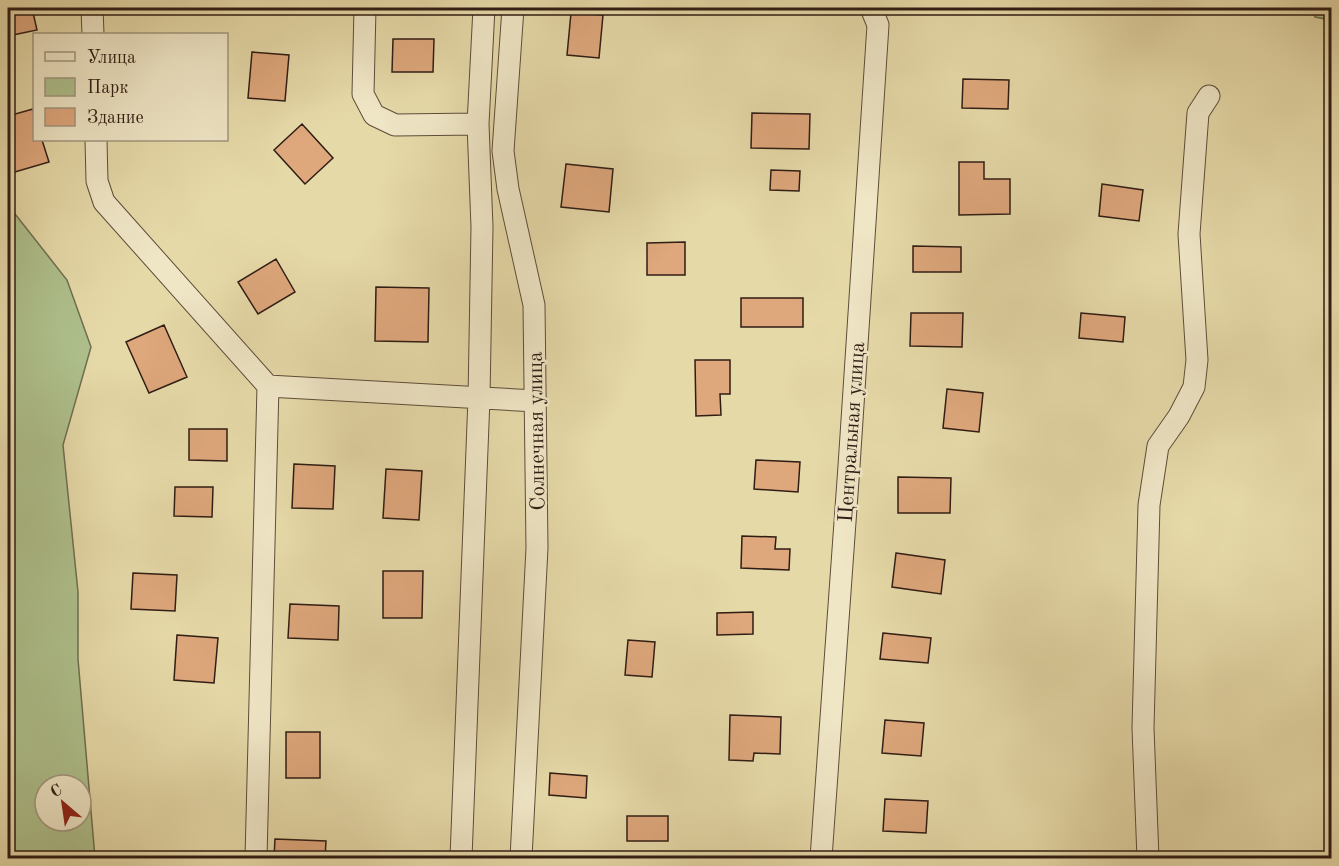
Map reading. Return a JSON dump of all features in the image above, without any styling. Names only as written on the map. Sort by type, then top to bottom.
[{"type":"street","points":[[92,8],[93,33]]},
{"type":"street","points":[[365,8],[363,94],[374,115],[395,125],[478,124]]},
{"type":"street","points":[[461,858],[479,398],[482,227],[478,124],[484,8]]},
{"type":"street","name":"Солнечная улица","points":[[513,8],[503,151],[508,189],[534,305],[536,401],[537,548],[521,858]]},
{"type":"street","name":"Центральная улица","points":[[821,858],[878,25],[871,8]]},
{"type":"street","points":[[1148,858],[1143,728],[1149,505],[1158,446],[1179,416],[1194,387],[1197,360],[1189,234],[1198,114],[1209,96]]},
{"type":"street","points":[[96,141],[97,181],[104,202],[268,386],[256,858]]},
{"type":"street","points":[[268,386],[536,401]]},
{"type":"green space","points":[[1311,8],[1331,8],[1331,20],[1315,17]]},
{"type":"green space","points":[[8,205],[67,280],[91,347],[63,445],[78,592],[78,659],[88,773],[33,773],[33,833],[93,833],[95,858],[8,858]]},
{"type":"building","points":[[8,8],[32,8],[37,30],[8,36]]},
{"type":"building","points":[[571,13],[603,15],[599,58],[567,55]]},
{"type":"building","points":[[393,39],[434,39],[433,72],[392,72]]},
{"type":"building","points":[[252,52],[289,55],[285,101],[248,98]]},
{"type":"building","points":[[963,79],[1009,80],[1008,109],[962,108]]},
{"type":"building","points":[[33,109],[33,141],[42,141],[49,162],[8,174],[8,116]]},
{"type":"building","points":[[752,113],[810,114],[809,149],[751,148]]},
{"type":"building","points":[[302,124],[333,158],[305,184],[274,150]]},
{"type":"building","points":[[959,162],[984,162],[984,179],[1010,179],[1010,214],[959,215]]},
{"type":"building","points":[[566,164],[613,169],[609,212],[561,207]]},
{"type":"building","points":[[771,170],[800,171],[799,191],[770,190]]},
{"type":"building","points":[[1102,184],[1143,190],[1139,221],[1099,216]]},
{"type":"building","points":[[685,242],[685,275],[647,275],[647,243]]},
{"type":"building","points":[[913,246],[961,247],[961,272],[913,272]]},
{"type":"building","points":[[276,259],[295,292],[258,314],[238,282]]},
{"type":"building","points":[[376,287],[429,288],[428,342],[375,341]]},
{"type":"building","points":[[741,298],[803,298],[803,327],[741,327]]},
{"type":"building","points":[[911,313],[963,313],[962,347],[910,346]]},
{"type":"building","points":[[1081,313],[1125,317],[1123,342],[1079,338]]},
{"type":"building","points":[[164,325],[187,377],[149,393],[126,342]]},
{"type":"building","points":[[695,360],[730,360],[730,394],[720,394],[721,415],[696,416]]},
{"type":"building","points":[[947,389],[983,393],[979,432],[943,428]]},
{"type":"building","points":[[189,429],[227,429],[227,461],[189,460]]},
{"type":"building","points":[[756,460],[800,462],[798,492],[754,489]]},
{"type":"building","points":[[294,464],[335,466],[333,509],[292,508]]},
{"type":"building","points":[[386,469],[422,471],[419,520],[383,518]]},
{"type":"building","points":[[898,477],[951,478],[950,513],[898,513]]},
{"type":"building","points":[[175,487],[213,487],[212,517],[174,516]]},
{"type":"building","points":[[742,536],[776,537],[775,549],[790,549],[789,570],[741,568]]},
{"type":"building","points":[[896,553],[945,560],[941,594],[892,587]]},
{"type":"building","points":[[383,571],[423,571],[422,618],[383,618]]},
{"type":"building","points":[[133,573],[177,575],[175,611],[131,609]]},
{"type":"building","points":[[290,604],[339,606],[338,640],[288,638]]},
{"type":"building","points":[[753,612],[753,634],[717,635],[717,613]]},
{"type":"building","points":[[883,633],[931,638],[928,663],[880,659]]},
{"type":"building","points":[[177,635],[218,638],[214,683],[174,680]]},
{"type":"building","points":[[628,640],[655,642],[652,677],[625,675]]},
{"type":"building","points":[[730,715],[781,717],[780,754],[754,753],[753,761],[729,760]]},
{"type":"building","points":[[885,720],[924,723],[921,756],[882,753]]},
{"type":"building","points":[[286,732],[320,732],[320,778],[286,778]]},
{"type":"building","points":[[550,773],[587,776],[586,798],[549,795]]},
{"type":"building","points":[[885,799],[928,801],[926,833],[883,831]]},
{"type":"building","points":[[627,816],[668,816],[668,841],[627,841]]},
{"type":"building","points":[[275,839],[326,841],[325,858],[274,858]]},
{"type":"building","points":[[873,853],[922,855],[922,858],[872,858]]}]
